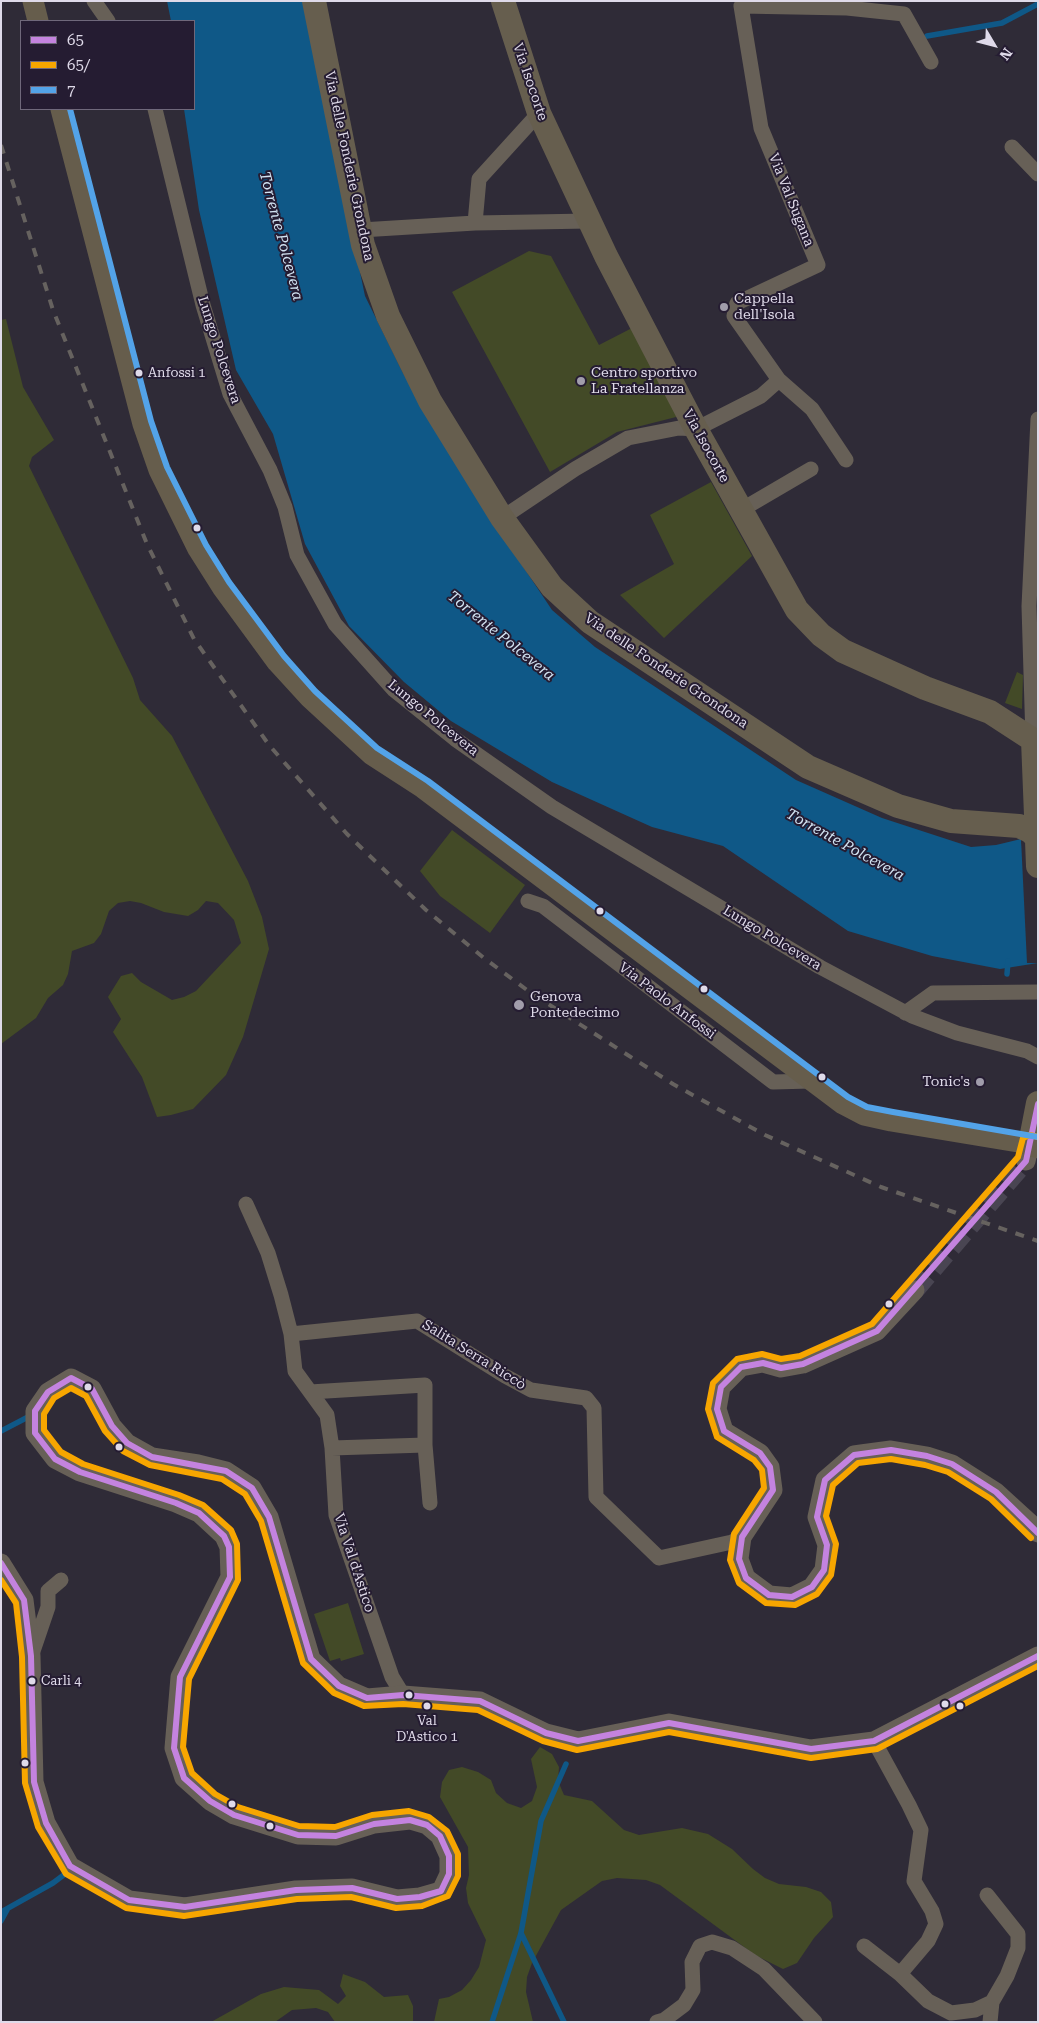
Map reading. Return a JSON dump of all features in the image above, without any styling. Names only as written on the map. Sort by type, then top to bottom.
[{"type":"main road","name":"Via delle Fonderie Grondona","points":[[314,1],[363,245],[388,316],[430,401],[502,518],[552,587],[590,622],[808,767],[898,806],[951,820],[1028,832]]},
{"type":"main road","name":"Via Isocorte","points":[[503,1],[539,113],[589,221],[696,429],[797,610],[821,635],[843,651],[926,688],[990,712],[1035,741]]},
{"type":"main road","name":"Via Paolo Anfossi","points":[[61,110],[143,424],[160,470],[198,549],[249,626],[277,662],[309,697],[372,755],[431,793],[602,920],[843,1104],[864,1115],[1031,1151]]},
{"type":"main road","points":[[1035,741],[1037,794],[1028,832],[1038,866]]},
{"type":"main road","points":[[1031,1151],[1038,1103]]},
{"type":"street","points":[[94,1],[107,20]]},
{"type":"street","name":"Via Val Sugana","points":[[846,460],[812,409],[779,380],[734,316],[737,303],[818,265],[761,128],[741,6],[793,4],[904,14],[931,62]]},
{"type":"street","name":"Lungo Polcevera","points":[[155,110],[203,305],[230,394],[270,470],[285,507],[297,555],[335,624],[394,690],[455,739],[552,807],[820,967],[908,1014],[957,1033],[1028,1051],[1038,1057]]},
{"type":"street","points":[[475,223],[479,179],[539,113]]},
{"type":"street","points":[[1012,147],[1038,174]]},
{"type":"street","points":[[361,230],[475,223],[589,221]]},
{"type":"street","points":[[502,518],[575,469],[628,438],[679,428],[696,429],[761,396],[779,380]]},
{"type":"street","points":[[1035,741],[1029,606],[1038,419]]},
{"type":"street","points":[[741,510],[811,470]]},
{"type":"street","name":"Via Paolo Anfossi","points":[[528,901],[543,906],[773,1082],[811,1081]]},
{"type":"street","points":[[908,1014],[932,993],[1038,992]]},
{"type":"street","name":"Via Val d'Astico","points":[[246,1204],[268,1253],[291,1334],[295,1371],[327,1415],[332,1448],[336,1515],[392,1677],[403,1695]]},
{"type":"street","points":[[915,1290],[877,1331],[803,1364],[781,1368],[763,1363],[741,1367],[721,1387],[717,1409],[724,1431],[760,1453],[770,1467],[772,1490],[742,1537],[739,1559],[746,1578],[769,1595],[792,1597],[812,1587],[824,1570],[827,1545],[816,1517],[825,1480],[854,1455],[891,1450],[927,1456],[952,1464],[996,1492],[1030,1522],[1038,1533]]},
{"type":"street","name":"Salita Serra Riccò","points":[[291,1334],[417,1320],[505,1376],[531,1390],[586,1398],[594,1408],[596,1497],[659,1558],[732,1542],[742,1537]]},
{"type":"street","points":[[1,1563],[24,1600],[32,1656],[34,1782],[46,1823],[70,1866],[129,1900],[184,1907],[296,1890],[352,1888],[397,1899],[420,1897],[441,1891],[449,1874],[449,1856],[440,1836],[427,1825],[410,1820],[374,1824],[336,1836],[298,1835],[234,1815],[210,1802],[184,1778],[174,1748],[180,1677],[230,1577],[228,1547],[224,1536],[199,1513],[176,1503],[80,1472],[55,1459],[35,1433],[35,1411],[48,1392],[71,1378],[92,1389],[112,1426],[127,1442],[152,1457],[198,1464],[226,1471],[252,1488],[268,1517],[311,1659],[339,1686],[367,1698],[403,1695],[480,1701],[546,1733],[578,1741],[669,1723],[811,1749],[874,1741],[1038,1656]]},
{"type":"street","points":[[310,1392],[425,1385],[425,1445],[430,1503]]},
{"type":"street","points":[[332,1448],[425,1445]]},
{"type":"street","points":[[32,1656],[48,1607],[48,1591],[61,1580]]},
{"type":"street","points":[[874,1741],[921,1830],[914,1881],[932,1911],[936,1924],[928,1941],[900,1974]]},
{"type":"street","points":[[987,1895],[1018,1934],[1018,1948],[1007,1976],[992,2002],[990,2022]]},
{"type":"street","points":[[657,2022],[664,2020],[684,2005],[693,1990],[692,1962],[700,1946],[712,1942],[732,1948],[764,1969],[815,2022]]},
{"type":"street","points":[[864,1946],[900,1974],[928,2001],[951,2013],[975,2010],[992,2002]]},
{"type":"green space","name":"Centro sportivo La Fratellanza","points":[[529,251],[551,256],[599,345],[632,328],[680,416],[617,432],[550,472],[452,292]]},
{"type":"green space","points":[[6,319],[23,387],[54,440],[32,457],[29,466],[133,678],[140,700],[172,736],[248,881],[262,917],[269,949],[243,1037],[226,1075],[193,1109],[171,1115],[157,1117],[142,1077],[113,1032],[121,1019],[108,997],[121,976],[132,973],[141,982],[172,1000],[196,991],[241,943],[234,920],[218,903],[206,901],[198,910],[188,916],[164,912],[141,903],[130,901],[118,903],[109,911],[101,934],[94,943],[72,951],[68,974],[63,985],[48,998],[36,1018],[1,1044],[1,320]]},
{"type":"green space","points":[[711,482],[752,556],[664,638],[620,595],[674,564],[650,515]]},
{"type":"green space","points":[[1017,672],[1023,675],[1022,709],[1005,703]]},
{"type":"green space","points":[[452,830],[525,885],[490,933],[440,896],[420,871]]},
{"type":"green space","points":[[348,1603],[364,1654],[341,1661],[340,1658],[330,1661],[314,1614]]},
{"type":"green space","points":[[540,1747],[552,1754],[559,1767],[558,1781],[564,1795],[592,1801],[624,1830],[639,1835],[682,1828],[708,1834],[732,1849],[765,1878],[779,1884],[806,1887],[821,1892],[831,1902],[833,1917],[814,1938],[797,1963],[783,1969],[755,1955],[660,1885],[646,1880],[617,1878],[602,1881],[561,1910],[532,1963],[527,1977],[526,1992],[533,2022],[434,2022],[439,1999],[449,1997],[462,1990],[471,1980],[479,1967],[486,1940],[468,1903],[466,1888],[469,1875],[468,1847],[440,1797],[442,1782],[449,1770],[462,1767],[478,1772],[491,1780],[496,1793],[507,1803],[521,1808],[532,1801],[537,1787],[531,1759]]},
{"type":"green space","points":[[343,1974],[365,1982],[384,1997],[408,1995],[413,2006],[413,2022],[335,2022],[328,2012],[316,2008],[292,2010],[275,2022],[211,2022],[261,1994],[284,1987],[319,1990],[338,2004],[346,1996],[340,1986]]},
{"type":"water","name":"Torrente Polcevera","points":[[167,1],[303,1],[365,296],[403,373],[480,502],[552,610],[595,647],[796,780],[882,818],[971,847],[996,845],[1021,839],[1038,963],[1000,969],[932,956],[848,931],[723,846],[652,827],[552,782],[451,721],[404,682],[349,626],[305,544],[273,434],[236,370],[199,210],[184,110],[195,110],[195,20],[171,20]]},
{"type":"pier","points":[[1038,838],[1038,963],[1027,963],[1021,839]]},
{"type":"waterway","points":[[927,36],[1002,23],[1038,4]]},
{"type":"waterway","points":[[1007,974],[1008,961]]},
{"type":"waterway","points":[[1,1431],[28,1417]]},
{"type":"waterway","points":[[492,2022],[521,1933],[541,1821],[566,1764]]},
{"type":"waterway","points":[[1,1912],[53,1883],[65,1874]]},
{"type":"waterway","points":[[1,1921],[7,1910]]},
{"type":"waterway","points":[[521,1933],[564,2022]]},
{"type":"tunnel","points":[[915,1290],[1026,1161]]},
{"type":"railway","points":[[1,145],[53,310],[147,544],[194,639],[269,745],[347,834],[426,910],[484,958],[531,993],[673,1084],[765,1135],[881,1187],[1038,1241]]},
{"type":"transit line","name":"7","points":[[70,110],[151,421],[167,467],[206,545],[229,582],[284,656],[315,691],[377,748],[428,781],[848,1097],[867,1107],[1038,1137]]},
{"type":"transit line","name":"65","points":[[1038,1104],[1026,1161],[877,1331],[803,1364],[781,1368],[763,1363],[741,1367],[721,1387],[717,1409],[724,1431],[760,1453],[770,1467],[773,1490],[742,1537],[739,1559],[746,1578],[769,1595],[792,1597],[812,1587],[824,1570],[827,1545],[817,1517],[825,1480],[854,1455],[891,1450],[927,1456],[952,1464],[996,1492],[1038,1533]]},
{"type":"transit line","name":"65/","points":[[1031,1538],[991,1499],[948,1472],[925,1465],[891,1459],[858,1463],[833,1485],[826,1516],[836,1544],[831,1575],[817,1594],[795,1605],[766,1603],[739,1583],[730,1560],[734,1534],[764,1488],[762,1470],[754,1460],[717,1437],[708,1409],[713,1383],[737,1359],[762,1354],[781,1359],[800,1356],[872,1324],[1018,1157],[1023,1138],[1030,1135],[1038,1137]]},
{"type":"transit line","name":"65","points":[[1,1563],[24,1600],[31,1656],[34,1782],[46,1823],[70,1866],[129,1900],[185,1907],[296,1890],[352,1888],[397,1899],[420,1897],[441,1891],[449,1874],[449,1856],[440,1836],[427,1825],[410,1820],[374,1824],[336,1836],[298,1835],[234,1815],[210,1801],[184,1778],[174,1748],[180,1677],[230,1577],[229,1547],[224,1536],[199,1513],[176,1503],[80,1472],[55,1459],[35,1433],[35,1411],[48,1392],[71,1378],[92,1389],[112,1426],[127,1443],[152,1457],[226,1471],[252,1488],[269,1517],[311,1659],[339,1686],[367,1698],[403,1695],[480,1701],[546,1733],[578,1741],[669,1723],[811,1749],[874,1741],[1038,1656]]},
{"type":"transit line","name":"65/","points":[[1,1580],[16,1603],[22,1657],[25,1783],[38,1827],[66,1874],[126,1908],[184,1916],[297,1899],[351,1897],[396,1908],[422,1906],[448,1896],[458,1876],[458,1854],[447,1831],[429,1817],[409,1811],[372,1815],[335,1827],[299,1826],[238,1807],[215,1794],[192,1773],[183,1747],[189,1679],[238,1580],[237,1544],[231,1530],[203,1505],[179,1495],[83,1464],[61,1452],[44,1430],[44,1414],[54,1398],[71,1388],[86,1396],[105,1431],[123,1451],[150,1465],[222,1479],[245,1494],[261,1521],[303,1663],[334,1693],[364,1706],[403,1704],[478,1710],[543,1741],[577,1750],[669,1732],[811,1758],[877,1749],[1038,1666]]},
{"type":"place","name":"Cappella dell'Isola","points":[[724,307]]},
{"type":"place","name":"Anfossi 1","points":[[139,373]]},
{"type":"place","name":"Centro sportivo La Fratellanza","points":[[581,381]]},
{"type":"place","name":"Genova Pontedecimo","points":[[519,1005]]},
{"type":"place","name":"Tonic's","points":[[980,1082]]},
{"type":"place","name":"Carli 4","points":[[32,1681]]},
{"type":"place","name":"Val D'Astico 1","points":[[427,1706]]}]
